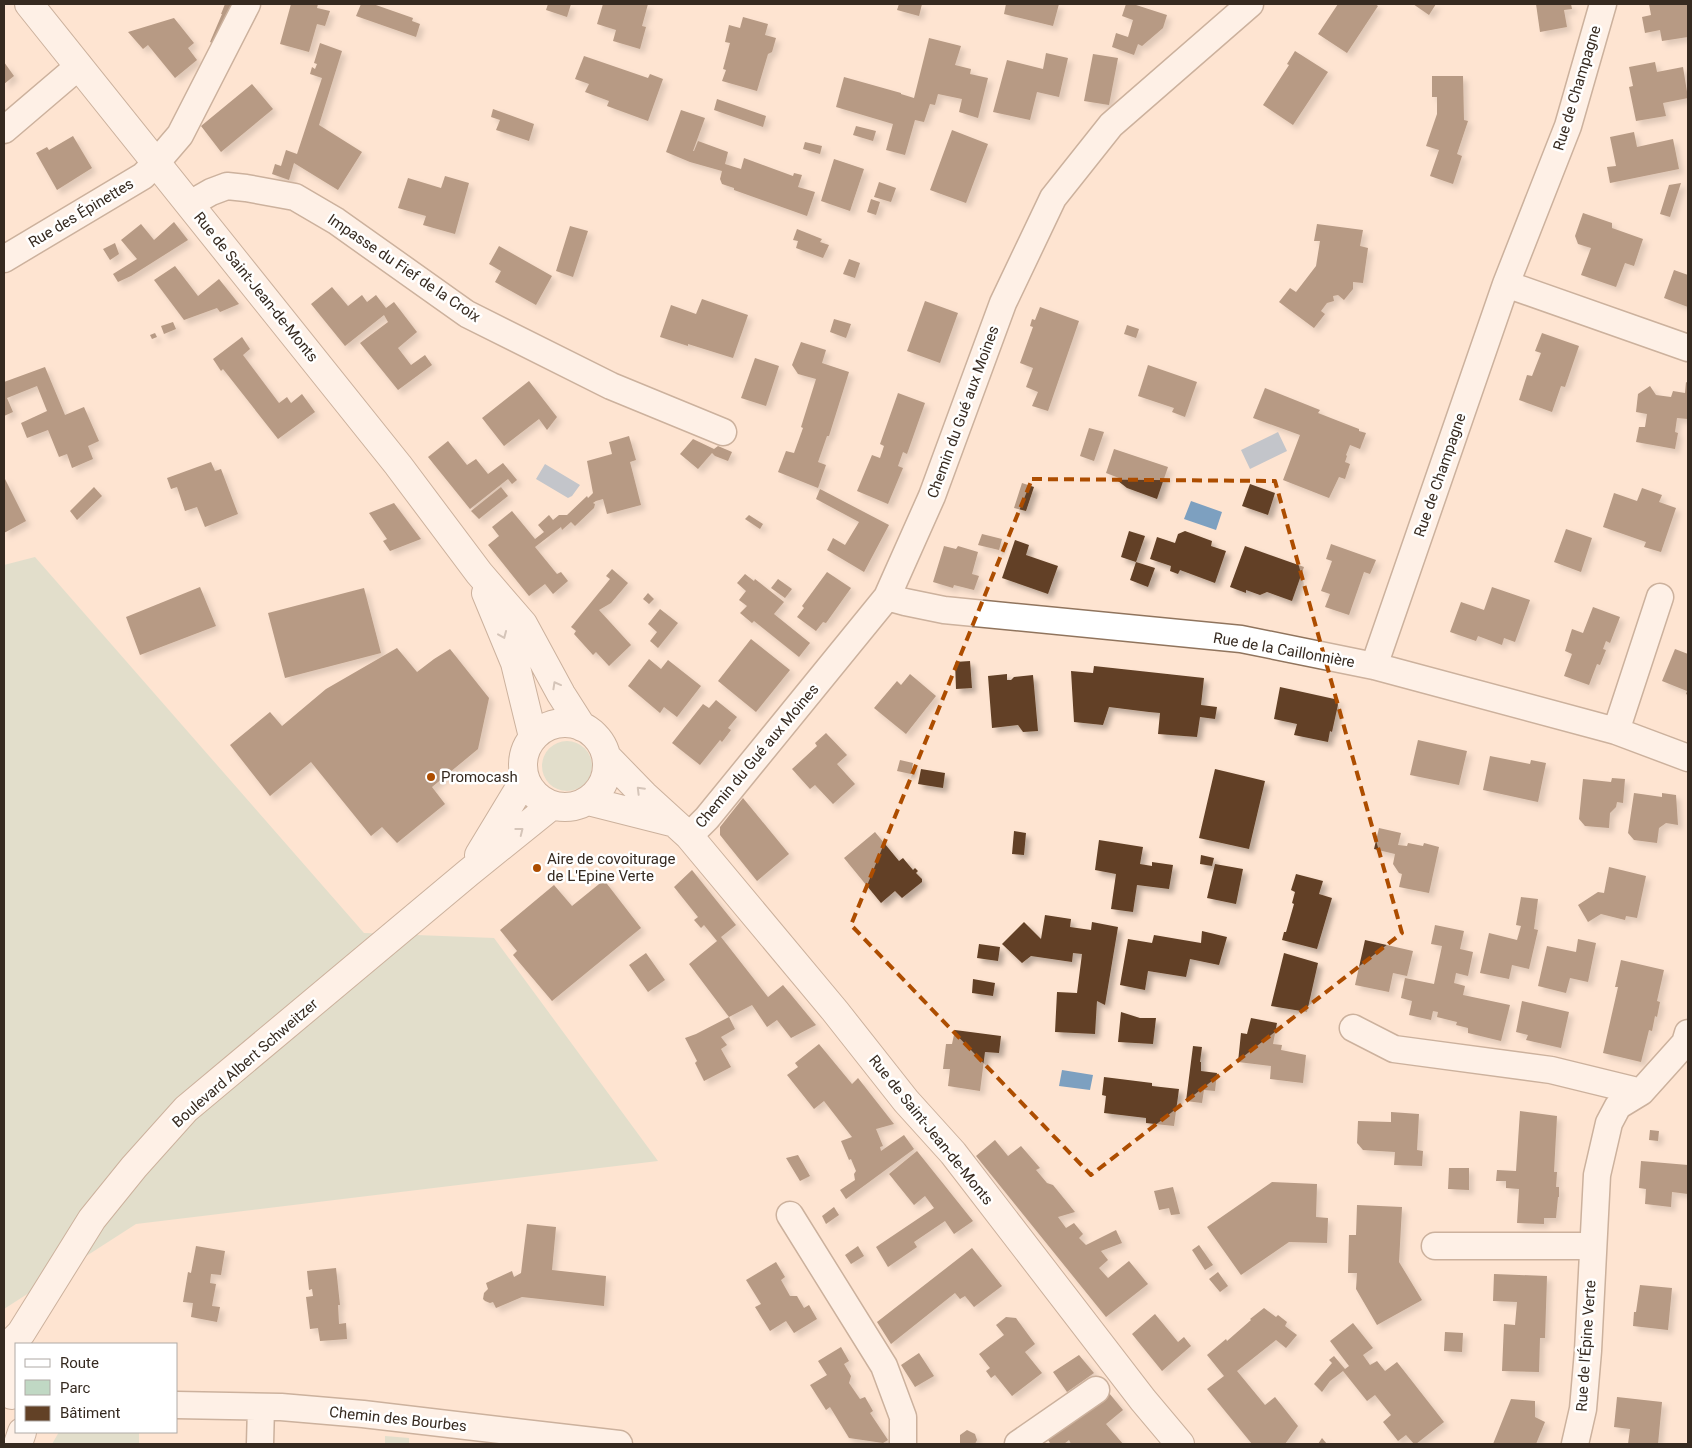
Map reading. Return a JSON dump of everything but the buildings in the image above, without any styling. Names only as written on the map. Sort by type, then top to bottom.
[{"type":"main road","name":"Rue de Saint-Jean-de-Monts","points":[[29,4],[398,465],[479,573],[522,624],[561,694],[582,726]]},
{"type":"main road","name":"Rue de Saint-Jean-de-Monts","points":[[479,573],[517,667],[533,737]]},
{"type":"main road","points":[[570,723],[582,726],[593,734],[601,744],[606,756],[607,769],[604,781],[598,792],[588,801],[564,808],[551,806],[540,800],[531,791],[525,780],[522,769],[523,757],[527,746],[543,728],[556,724],[570,723]]},
{"type":"main road","name":"Rue de Saint-Jean-de-Monts","points":[[606,756],[682,830],[835,1011],[906,1101],[953,1153],[1143,1400],[1180,1444]]},
{"type":"main road","name":"Boulevard Albert Schweitzer","points":[[468,873],[525,780]]},
{"type":"main road","points":[[588,801],[682,830]]},
{"type":"main road","name":"Boulevard Albert Schweitzer","points":[[15,1342],[92,1218],[134,1167],[186,1109],[551,806]]},
{"type":"main road","points":[[11,1395],[15,1373]]},
{"type":"street","name":"Rue des Épinettes","points":[[4,259],[143,176],[156,163],[180,135],[247,4]]},
{"type":"street","name":"Chemin du Gué aux Moines","points":[[682,830],[707,818],[886,597],[932,496],[1002,303],[1053,198],[1111,125],[1224,12],[1250,4]]},
{"type":"street","name":"Rue de Champagne","points":[[1374,666],[1506,284],[1568,126],[1603,4]]},
{"type":"street","points":[[4,130],[79,66]]},
{"type":"street","name":"Impasse du Fief de la Croix","points":[[190,204],[210,192],[227,186],[295,197],[336,221],[467,314],[611,386],[723,432]]},
{"type":"street","points":[[1506,284],[1688,348]]},
{"type":"street","name":"Rue de la Caillonnière","points":[[886,597],[944,610],[1241,639],[1374,666],[1616,730],[1688,758]]},
{"type":"street","points":[[1616,730],[1660,597]]},
{"type":"street","points":[[1354,1028],[1394,1049],[1551,1070],[1641,1092]]},
{"type":"street","name":"Rue de l'Épine Verte","points":[[1575,1444],[1584,1399],[1597,1175],[1609,1123],[1618,1106],[1641,1092],[1685,1043],[1688,1033]]},
{"type":"street","points":[[790,1215],[884,1366],[903,1417],[903,1444]]},
{"type":"street","points":[[1435,1246],[1593,1246]]},
{"type":"street","points":[[1018,1444],[1096,1390]]},
{"type":"street","name":"Chemin des Bourbes","points":[[178,1405],[261,1407],[363,1414],[535,1439],[619,1444]]},
{"type":"street","points":[[260,1444],[261,1407]]},
{"type":"highlighted area","points":[[1032,479],[1275,481],[1402,933],[1091,1175],[851,925]]},
{"type":"green space","points":[[35,557],[364,933],[494,938],[658,1161],[136,1224],[4,1309],[4,565]]},
{"type":"green space","points":[[562,741],[572,741],[585,748],[592,761],[592,771],[585,784],[572,791],[562,791],[553,787],[546,780],[542,771],[542,761],[546,752],[553,745]]},
{"type":"green space","points":[[58,1433],[139,1433],[139,1444],[52,1444]]},
{"type":"green space","points":[[385,1436],[409,1438],[409,1444],[385,1444]]},
{"type":"water","points":[[1278,432],[1287,451],[1250,469],[1241,450]]},
{"type":"water","points":[[545,464],[580,485],[572,496],[568,498],[536,479]]},
{"type":"water","points":[[1191,501],[1222,512],[1216,530],[1184,519]]},
{"type":"water","points":[[1062,1070],[1093,1075],[1090,1090],[1059,1086]]},
{"type":"place","name":"Promocash","points":[[431,777]]},
{"type":"place","name":"Aire de covoiturage de L'Epine Verte","points":[[537,868]]}]
